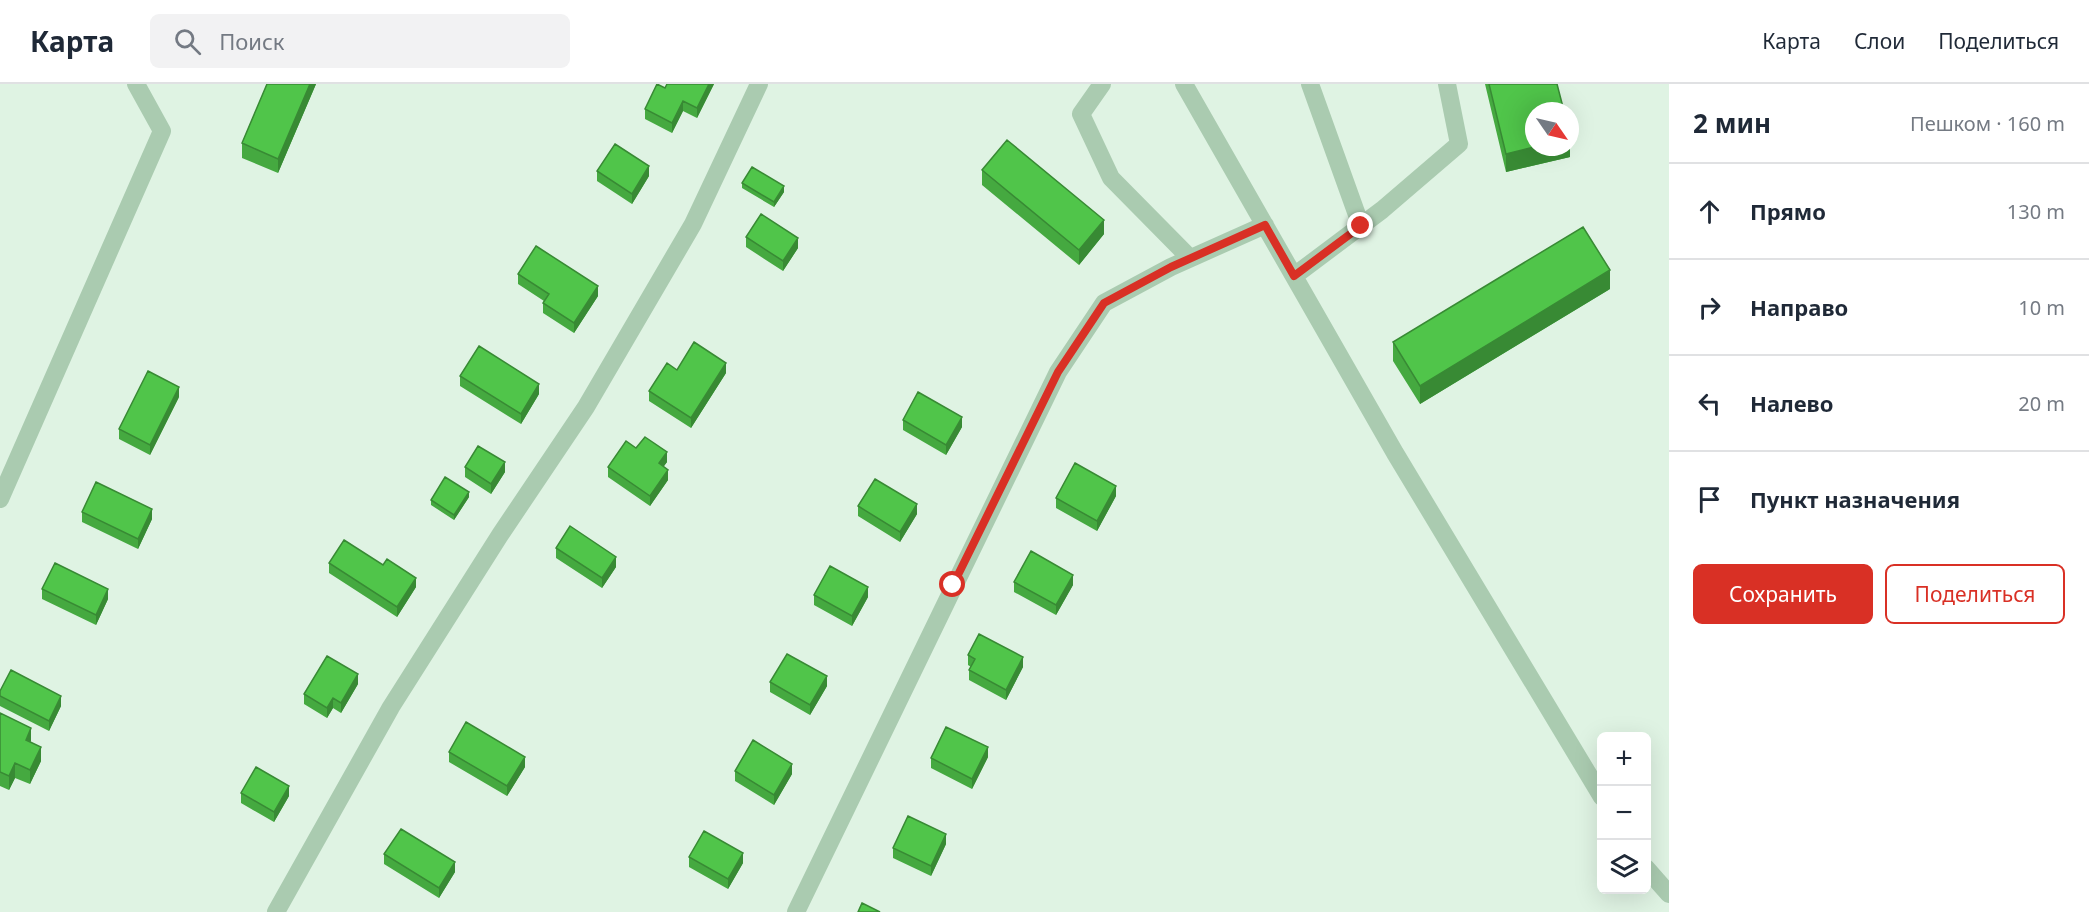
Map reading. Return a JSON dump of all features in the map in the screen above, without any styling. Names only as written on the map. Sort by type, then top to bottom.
[{"type":"street","points":[[0,499],[162,131],[136,84]]},
{"type":"street","points":[[276,912],[391,707],[500,535],[586,407],[681,244],[759,84]]},
{"type":"street","points":[[1102,84],[1081,114],[1111,178],[1190,258]]},
{"type":"street","points":[[1184,84],[1395,453],[1597,789]]},
{"type":"street","points":[[1310,84],[1361,226]]},
{"type":"street","points":[[1294,276],[1361,226],[1459,144],[1447,84]]},
{"type":"street","points":[[796,912],[1058,372],[1104,303],[1190,258],[1265,225]]},
{"type":"street","points":[[1651,873],[1669,894]]},
{"type":"building","points":[[267,84],[310,84],[278,159],[242,143]]},
{"type":"building","points":[[657,84],[665,88],[667,84],[709,84],[697,108],[683,101],[672,123],[645,109]]},
{"type":"building","points":[[1489,84],[1557,84],[1562,102],[1525,102],[1525,149],[1506,154]]},
{"type":"building","points":[[1007,140],[1104,220],[1079,250],[982,170]]},
{"type":"building","points":[[615,144],[649,166],[632,194],[597,171]]},
{"type":"building","points":[[752,167],[784,186],[774,202],[742,183]]},
{"type":"building","points":[[761,214],[798,238],[783,261],[746,237]]},
{"type":"building","points":[[1583,227],[1610,270],[1420,386],[1393,342]]},
{"type":"building","points":[[536,246],[598,286],[574,323],[543,303],[549,294],[518,274]]},
{"type":"building","points":[[694,342],[726,363],[691,418],[649,391],[667,363],[677,370]]},
{"type":"building","points":[[479,346],[539,384],[521,414],[460,376]]},
{"type":"building","points":[[148,371],[179,387],[150,445],[119,429]]},
{"type":"building","points":[[918,392],[962,417],[946,445],[903,420]]},
{"type":"building","points":[[645,437],[667,452],[659,463],[668,470],[650,496],[608,467],[626,441],[636,448]]},
{"type":"building","points":[[478,446],[505,462],[491,484],[465,467]]},
{"type":"building","points":[[1075,463],[1116,486],[1097,521],[1056,498]]},
{"type":"building","points":[[445,477],[469,492],[454,515],[431,500]]},
{"type":"building","points":[[875,479],[917,504],[900,532],[858,506]]},
{"type":"building","points":[[96,482],[152,509],[138,539],[82,512]]},
{"type":"building","points":[[570,526],[616,557],[602,578],[556,548]]},
{"type":"building","points":[[344,540],[383,565],[387,559],[416,578],[397,607],[329,563]]},
{"type":"building","points":[[1031,551],[1073,575],[1056,605],[1014,582]]},
{"type":"building","points":[[55,563],[108,589],[96,615],[42,589]]},
{"type":"building","points":[[830,566],[868,587],[852,616],[814,595]]},
{"type":"building","points":[[979,634],[1023,657],[1006,690],[969,670],[975,659],[968,655]]},
{"type":"building","points":[[787,654],[827,676],[810,705],[770,682]]},
{"type":"building","points":[[327,656],[358,674],[341,703],[333,698],[327,708],[304,694]]},
{"type":"building","points":[[11,670],[61,696],[49,721],[0,696],[0,691]]},
{"type":"building","points":[[0,713],[31,728],[26,740],[41,747],[30,770],[15,763],[9,776],[0,772]]},
{"type":"building","points":[[466,722],[525,757],[507,786],[449,752]]},
{"type":"building","points":[[946,727],[988,747],[972,779],[931,758]]},
{"type":"building","points":[[753,740],[792,764],[774,795],[735,771]]},
{"type":"building","points":[[256,767],[289,786],[274,812],[241,793]]},
{"type":"building","points":[[908,816],[946,834],[931,866],[893,848]]},
{"type":"building","points":[[401,829],[455,862],[439,888],[384,854]]},
{"type":"building","points":[[704,831],[743,853],[728,879],[689,857]]},
{"type":"building","points":[[862,903],[880,912],[858,912]]},
{"type":"route","points":[[953,585],[1058,372],[1104,303],[1171,267],[1265,225],[1294,276],[1323,252],[1361,226]]}]
